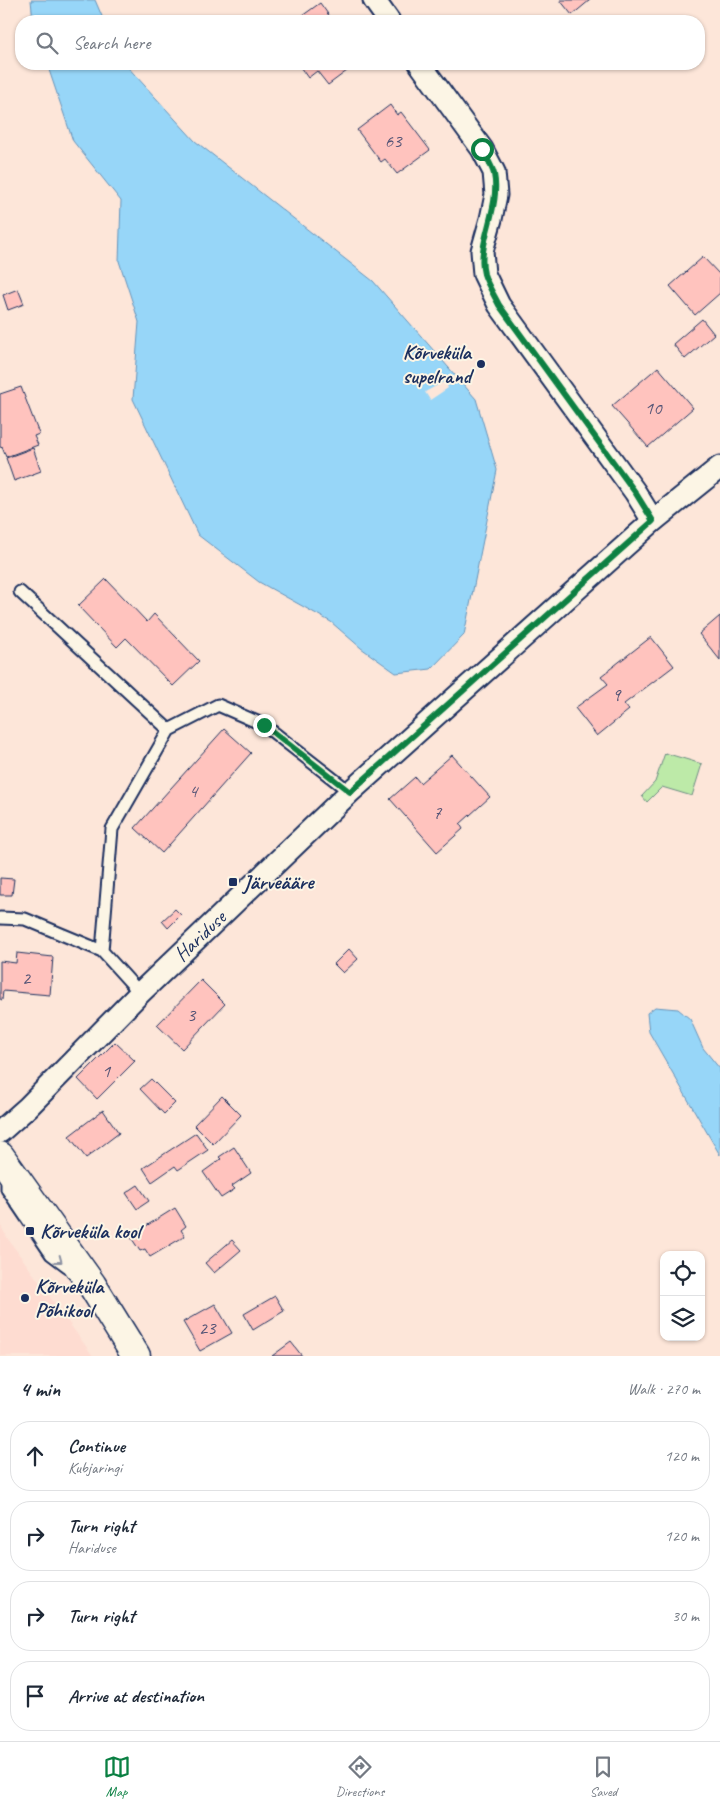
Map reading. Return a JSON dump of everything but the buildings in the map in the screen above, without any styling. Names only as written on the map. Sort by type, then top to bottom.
[{"type":"street","points":[[374,0],[385,15]]},
{"type":"street","points":[[424,70],[482,149],[494,172],[496,195],[482,251],[484,274],[499,305],[635,492],[653,521]]},
{"type":"street","name":"Hariduse","points":[[0,1132],[28,1107],[140,993],[350,792],[653,521],[717,474]]},
{"type":"street","points":[[3,1160],[92,1285],[136,1356]]},
{"type":"lane","points":[[20,592],[169,730]]},
{"type":"lane","points":[[102,951],[112,829],[169,730],[218,706],[264,725],[350,792]]},
{"type":"lane","points":[[0,918],[25,919],[102,951],[140,993]]},
{"type":"shaded area","name":"Kõrveküla Põhikool","points":[[0,1225],[8,1239],[93,1356],[0,1356]]},
{"type":"green space","points":[[665,753],[702,764],[692,796],[662,787],[647,802],[642,796],[655,782]]},
{"type":"water","points":[[31,0],[95,0],[101,15],[32,15]]},
{"type":"water","points":[[49,70],[130,70],[195,141],[373,281],[476,399],[497,470],[464,635],[431,669],[396,673],[361,648],[331,622],[259,582],[198,535],[133,399],[139,322],[119,261],[121,201],[73,141]]},
{"type":"water","points":[[655,1007],[678,1009],[690,1019],[703,1048],[720,1069],[720,1155],[649,1032],[647,1013]]},
{"type":"pier","points":[[458,374],[460,377],[430,400],[425,392]]},
{"type":"place","name":"Kõrveküla supelrand","points":[[481,364]]},
{"type":"place","name":"Järveääre","points":[[233,882]]},
{"type":"place","name":"Kõrveküla kool","points":[[30,1231]]},
{"type":"place","name":"Kõrveküla Põhikool","points":[[25,1298]]},
{"type":"route","points":[[264,725],[350,792],[653,521],[635,492],[499,305],[484,274],[482,251],[496,195],[494,172],[482,149]]}]
